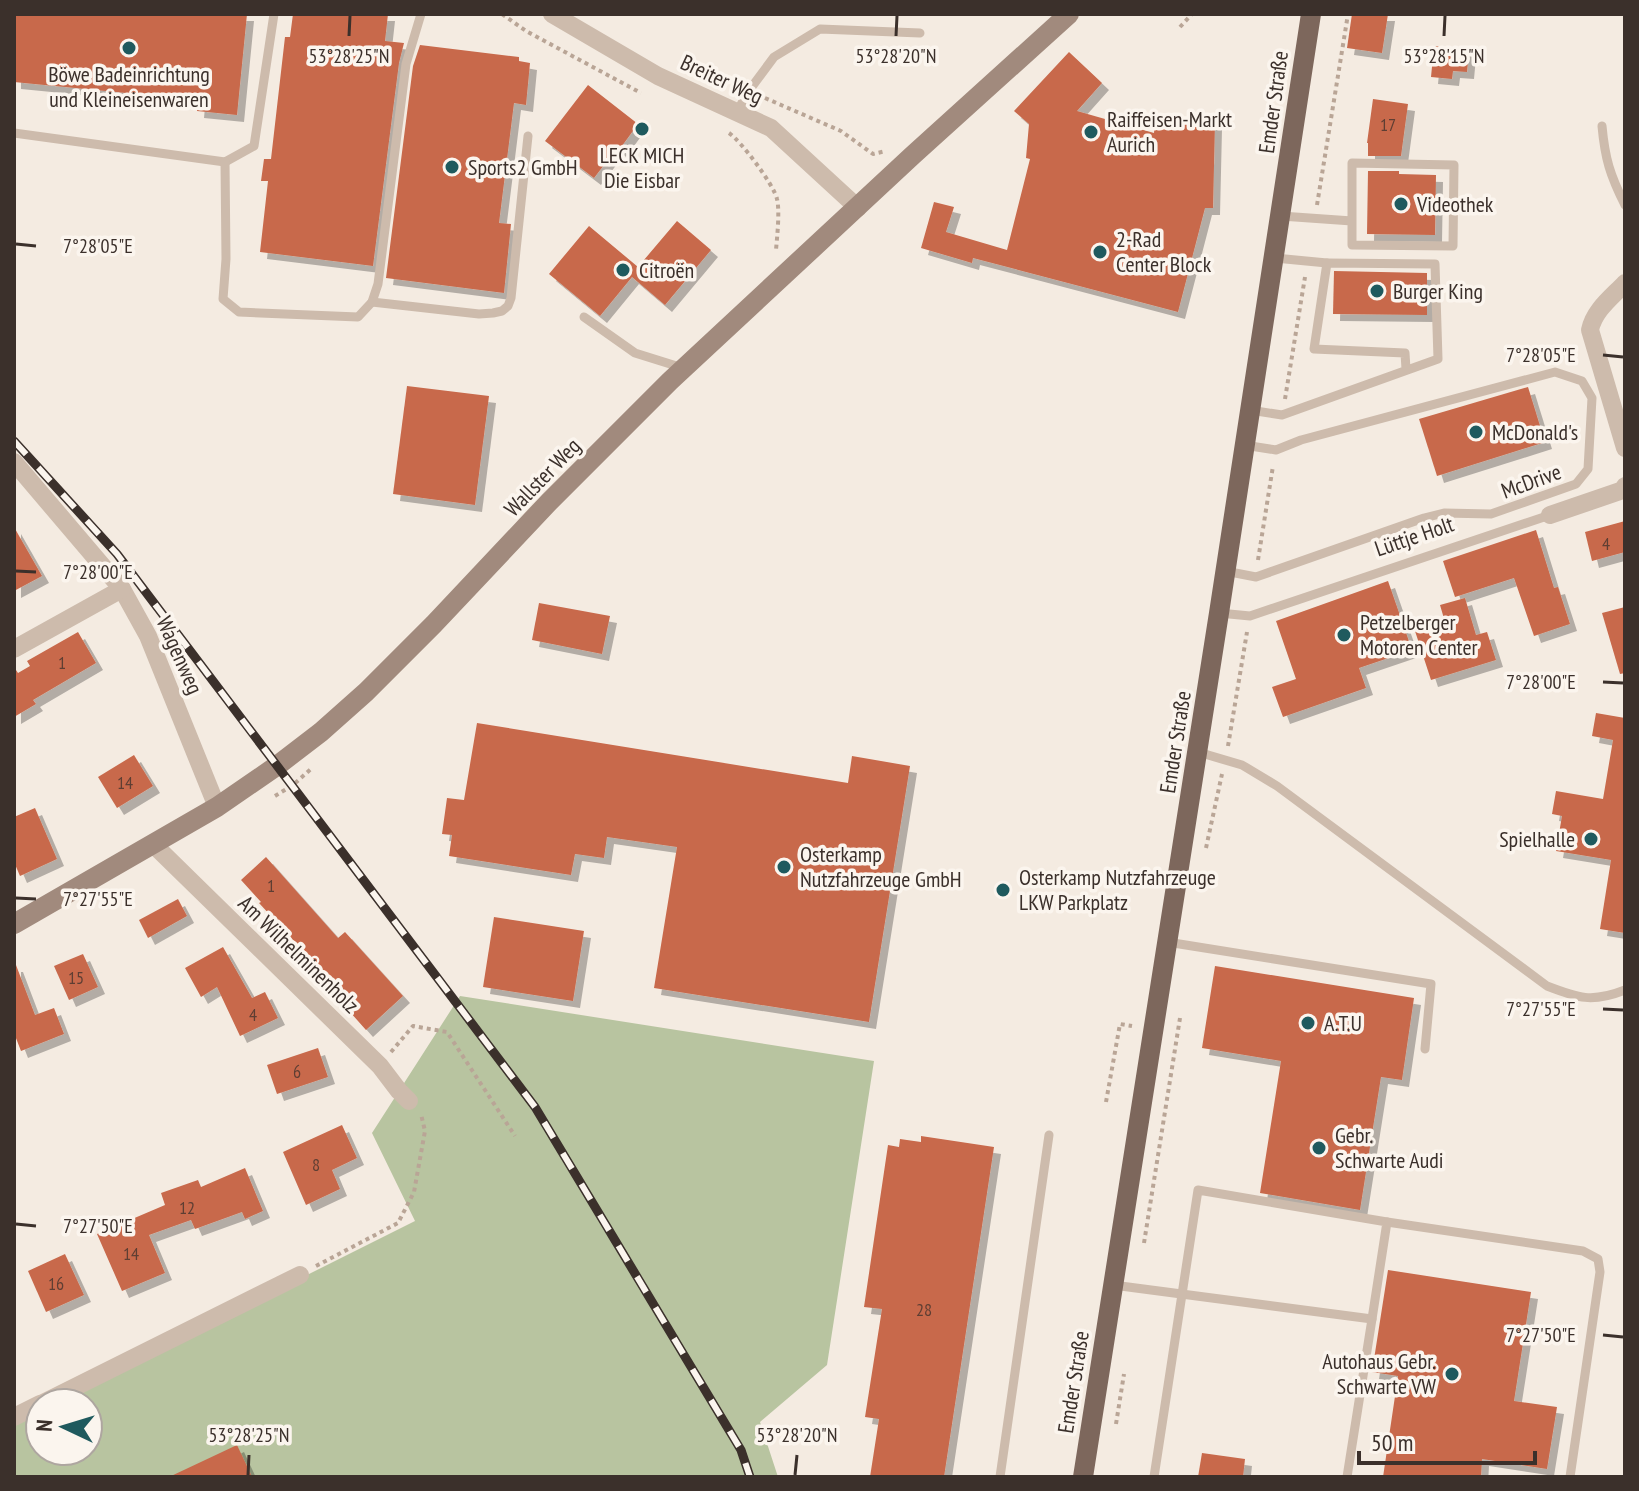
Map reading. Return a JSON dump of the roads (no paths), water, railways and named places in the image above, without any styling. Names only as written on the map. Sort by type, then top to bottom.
[{"type":"main road","name":"Emder Straße","points":[[1083,1477],[1311,14]]},
{"type":"street","name":"Breiter Weg","points":[[552,14],[658,76],[771,128],[858,208]]},
{"type":"street","name":"Wallster Weg","points":[[14,924],[217,807],[321,732],[434,624],[549,502],[683,369],[1069,14]]},
{"type":"street","points":[[1625,283],[1598,310],[1590,330],[1625,448]]},
{"type":"street","name":"Wagenweg","points":[[14,462],[122,589],[148,636],[217,807]]},
{"type":"street","name":"Lüttje Holt","points":[[1550,515],[1624,488]]},
{"type":"street","points":[[14,649],[122,589]]},
{"type":"street","name":"Am Wilhelminenholz","points":[[153,844],[380,1066],[409,1101]]},
{"type":"street","points":[[75,1387],[300,1275]]},
{"type":"lane","points":[[14,133],[225,162],[254,146],[274,14]]},
{"type":"lane","points":[[225,162],[226,259],[223,299],[239,312],[358,317],[372,302],[378,284],[406,64],[421,14]]},
{"type":"lane","points":[[737,112],[774,57],[820,29],[920,33]]},
{"type":"lane","points":[[1602,126],[1610,175],[1625,205]]},
{"type":"lane","points":[[372,302],[479,314],[502,311],[508,306],[528,136]]},
{"type":"lane","points":[[1352,163],[1454,165],[1453,246],[1352,245],[1352,221],[1352,163]]},
{"type":"lane","points":[[1281,216],[1352,221]]},
{"type":"lane","points":[[1250,410],[1282,415],[1438,359],[1435,264],[1327,263],[1275,258]]},
{"type":"lane","points":[[1327,263],[1314,349],[1405,353],[1406,369]]},
{"type":"lane","points":[[584,317],[635,353],[683,369]]},
{"type":"lane","name":"McDrive","points":[[1225,571],[1256,577],[1424,518],[1444,513],[1491,514],[1576,484],[1588,469],[1592,398],[1582,381],[1555,372],[1301,440],[1276,450],[1244,445]]},
{"type":"lane","name":"Lüttje Holt","points":[[1219,613],[1250,616],[1550,515]]},
{"type":"lane","points":[[1197,752],[1242,765],[1277,786],[1547,986],[1575,997],[1592,999],[1625,990]]},
{"type":"lane","points":[[1167,942],[1431,984],[1425,1049]]},
{"type":"lane","points":[[1000,1477],[1049,1135]]},
{"type":"lane","points":[[1154,1477],[1198,1190],[1583,1251],[1598,1259],[1600,1272],[1570,1477]]},
{"type":"lane","points":[[1347,1477],[1387,1222]]},
{"type":"lane","points":[[1113,1285],[1372,1319]]},
{"type":"railway","points":[[14,441],[117,554],[535,1107],[741,1450],[750,1477]]},
{"type":"place","name":"Böwe Badeinrichtung und Kleineisenwaren","points":[[129,48]]},
{"type":"place","name":"LECK MICH Die Eisbar","points":[[642,129]]},
{"type":"place","name":"Raiffeisen-Markt Aurich","points":[[1091,132]]},
{"type":"place","name":"Sports2 GmbH","points":[[452,167]]},
{"type":"place","name":"Videothek","points":[[1401,204]]},
{"type":"place","name":"2-Rad Center Block","points":[[1100,252]]},
{"type":"place","name":"Citroën","points":[[623,270]]},
{"type":"place","name":"Burger King","points":[[1377,291]]},
{"type":"place","name":"McDonald's","points":[[1476,432]]},
{"type":"place","name":"Petzelberger Motoren Center","points":[[1344,635]]},
{"type":"place","name":"Spielhalle","points":[[1591,839]]},
{"type":"place","name":"Osterkamp Nutzfahrzeuge GmbH","points":[[784,867]]},
{"type":"place","name":"Osterkamp Nutzfahrzeuge LKW Parkplatz","points":[[1003,890]]},
{"type":"place","name":"A.T.U","points":[[1308,1023]]},
{"type":"place","name":"Gebr. Schwarte Audi","points":[[1319,1148]]},
{"type":"place","name":"Autohaus Gebr. Schwarte VW","points":[[1452,1374]]}]
